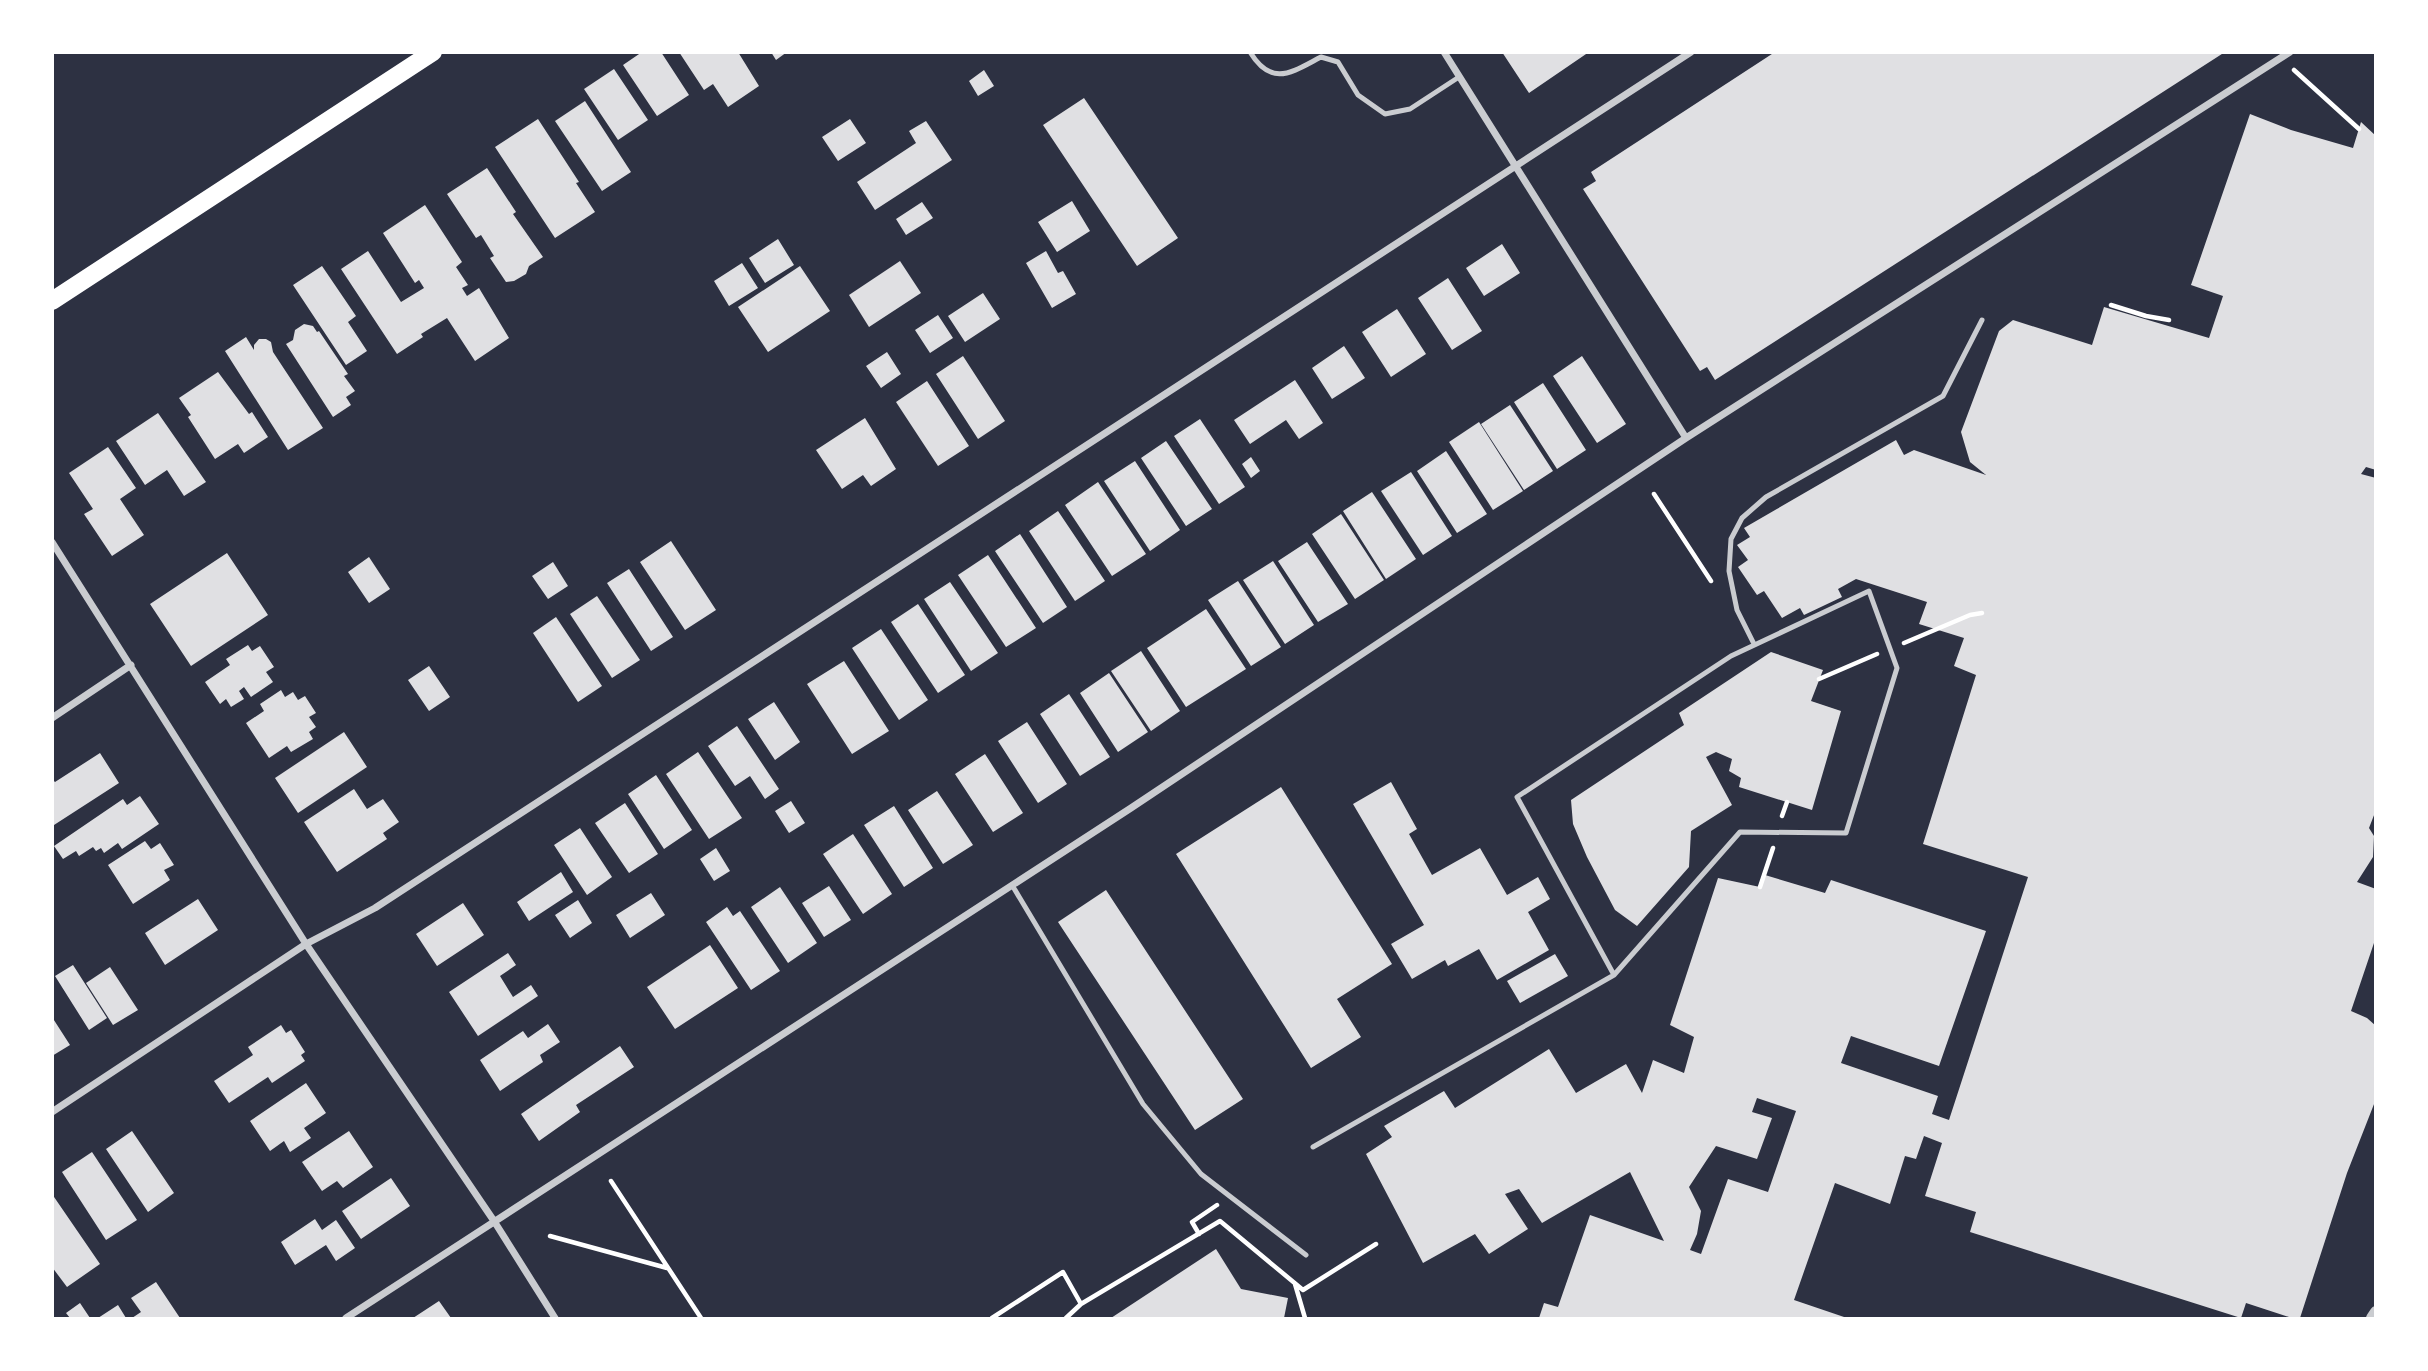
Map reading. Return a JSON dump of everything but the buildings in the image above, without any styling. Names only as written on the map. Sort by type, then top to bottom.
[{"type":"main road","points":[[52,301],[433,52]]},
{"type":"street","points":[[1444,52],[1686,438]]},
{"type":"street","points":[[52,1112],[306,944],[375,908],[1691,52]]},
{"type":"street","points":[[346,1318],[1012,885],[1686,438],[2290,52]]},
{"type":"street","points":[[52,542],[306,944],[494,1221],[555,1318]]},
{"type":"street","points":[[52,718],[131,666]]},
{"type":"street","points":[[2372,1318],[2375,1312]]},
{"type":"lane","points":[[1250,52],[1270,74],[1285,75],[1321,57],[1338,62],[1358,94],[1385,114],[1410,109],[1459,77]]},
{"type":"lane","points":[[1754,644],[1737,610],[1729,571],[1731,539],[1742,517],[1766,498],[1943,396],[1982,320]]},
{"type":"lane","points":[[1313,1147],[1614,975],[1740,832],[1846,833],[1897,668],[1870,591],[1731,656],[1517,797],[1614,975]]},
{"type":"lane","points":[[1012,885],[1143,1104],[1201,1174],[1306,1255]]},
{"type":"path","points":[[2285,61],[2359,129]]},
{"type":"path","points":[[2110,304],[2124,311],[2169,320]]},
{"type":"path","points":[[1654,494],[1710,577],[1715,589]]},
{"type":"path","points":[[611,1181],[701,1318]]},
{"type":"path","points":[[1199,1234],[1192,1222],[1217,1205]]},
{"type":"path","points":[[1066,1318],[1081,1304],[1220,1221],[1303,1290],[1376,1244]]},
{"type":"path","points":[[550,1236],[668,1268]]},
{"type":"path","points":[[992,1318],[1063,1272],[1081,1304]]},
{"type":"path","points":[[1295,1283],[1305,1318]]}]
